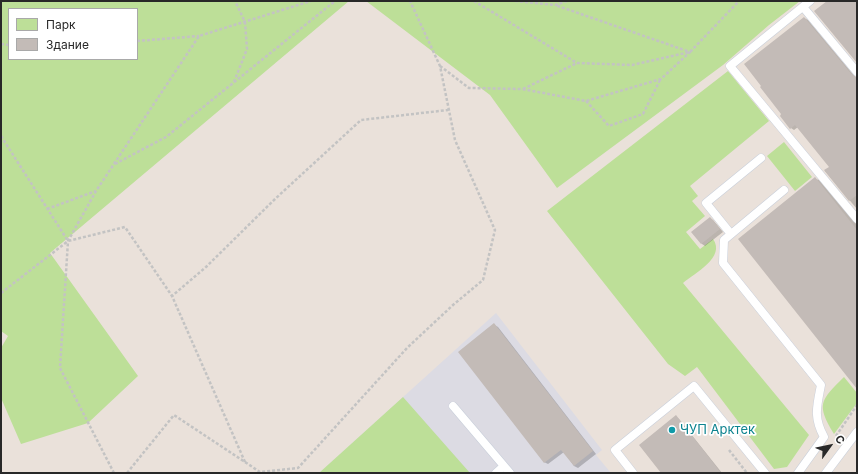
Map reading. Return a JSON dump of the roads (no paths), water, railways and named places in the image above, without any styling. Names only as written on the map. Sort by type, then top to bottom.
[{"type":"lane","points":[[810,1],[730,66],[857,220]]},
{"type":"lane","points":[[802,7],[857,72]]},
{"type":"lane","points":[[731,234],[706,203],[761,158]]},
{"type":"lane","points":[[784,190],[724,240],[722,263],[821,385],[816,414],[824,437],[798,473]]},
{"type":"lane","points":[[633,473],[615,450],[694,386],[765,473]]},
{"type":"lane","points":[[453,406],[510,473]]},
{"type":"lane","points":[[826,473],[857,432]]},
{"type":"lane","points":[[496,473],[504,466]]},
{"type":"place","name":"ЧУП Арктек","points":[[672,430]]}]
